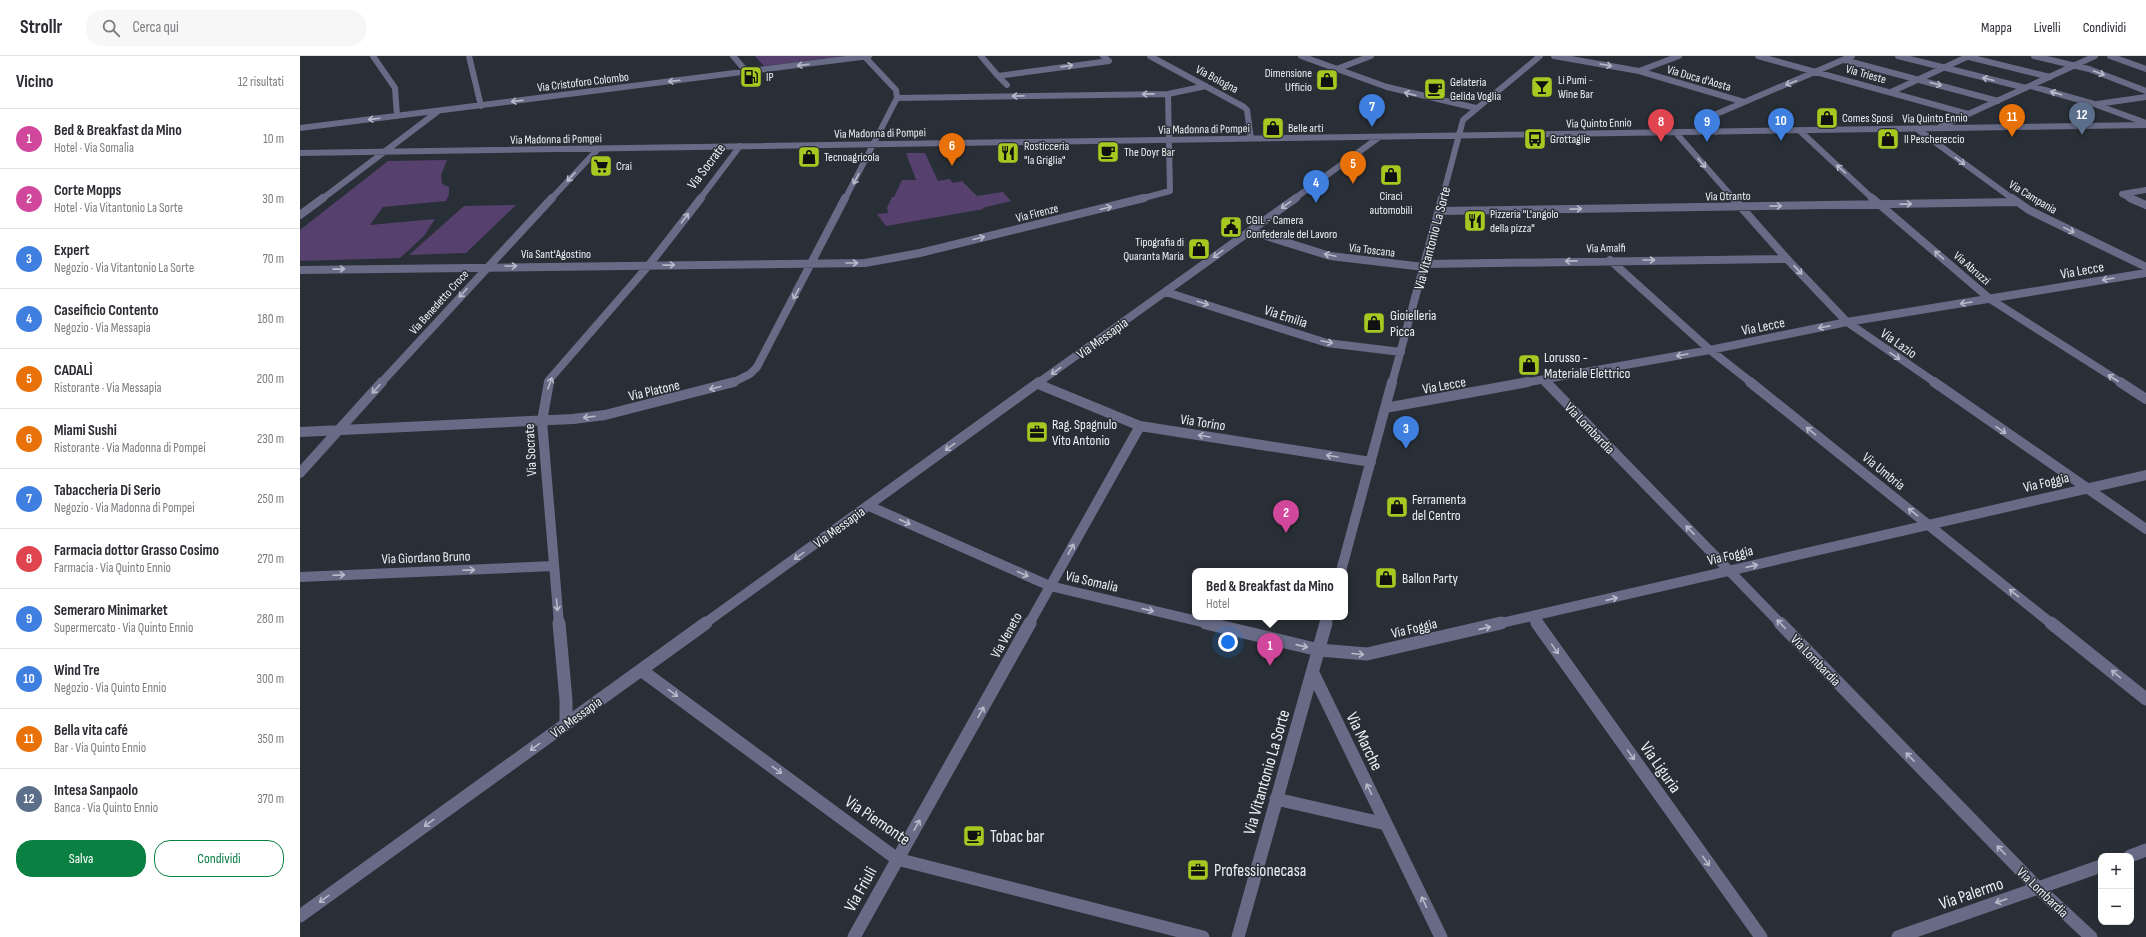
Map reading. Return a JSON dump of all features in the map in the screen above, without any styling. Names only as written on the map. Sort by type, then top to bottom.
[{"type":"street","points":[[373,56],[395,88],[397,116]]},
{"type":"street","points":[[469,56],[481,106]]},
{"type":"street","points":[[733,56],[746,72]]},
{"type":"street","points":[[867,56],[896,90],[897,98],[1168,94],[1206,86]]},
{"type":"street","name":"Via Cristoforo Colombo","points":[[300,128],[867,56]]},
{"type":"street","points":[[981,56],[1007,85]]},
{"type":"street","points":[[998,76],[1109,61],[1103,56]]},
{"type":"street","name":"Via Bologna","points":[[1150,56],[1244,107],[1247,110],[1251,139]]},
{"type":"street","points":[[1301,56],[1334,70],[1419,96],[1476,108]]},
{"type":"street","points":[[1334,70],[1371,56]]},
{"type":"street","name":"Via Vitantonio La Sorte","points":[[1342,568],[1460,137],[1463,120],[1540,56]]},
{"type":"street","name":"Via Duca d'Aosta","points":[[1554,56],[1639,71],[1744,102]]},
{"type":"street","points":[[1639,71],[1679,56]]},
{"type":"street","name":"Via Trieste","points":[[1758,56],[1968,114]]},
{"type":"street","points":[[1716,132],[1711,122],[1714,115],[1818,72],[1852,56]]},
{"type":"street","points":[[1898,56],[2094,104],[2146,124]]},
{"type":"street","points":[[1891,92],[1967,56],[2050,77]]},
{"type":"street","points":[[2034,56],[2074,66],[2146,91]]},
{"type":"street","points":[[1937,129],[2095,56]]},
{"type":"street","points":[[2110,56],[2146,69]]},
{"type":"street","points":[[1844,60],[1998,101]]},
{"type":"street","name":"Via Firenze","points":[[813,263],[865,263],[920,253],[1165,194],[1170,191],[1168,94]]},
{"type":"street","points":[[2094,104],[2146,97]]},
{"type":"street","name":"Via Platone","points":[[300,432],[542,421],[605,415],[722,387],[750,374],[758,367],[897,98]]},
{"type":"street","points":[[300,215],[438,111]]},
{"type":"street","name":"Via Quinto Ennio","points":[[1460,137],[2146,124]]},
{"type":"street","name":"Via Campania","points":[[1917,129],[2029,210],[2146,267]]},
{"type":"street","name":"Via Abruzzi","points":[[1800,131],[1880,205],[1990,299],[2146,399]]},
{"type":"street","name":"Via Lazio","points":[[1676,133],[1787,259],[1847,322],[2086,489],[2146,529]]},
{"type":"street","name":"Via Madonna di Pompei","points":[[300,153],[1460,137]]},
{"type":"street","name":"Via Messapia","points":[[300,916],[1378,138]]},
{"type":"street","name":"Via Socrate","points":[[566,724],[566,700],[542,421],[549,380],[649,265],[740,146]]},
{"type":"street","name":"Via Benedetto Croce","points":[[300,473],[487,266],[598,149]]},
{"type":"street","points":[[2146,190],[2122,194],[2146,205]]},
{"type":"street","name":"Via Otranto","points":[[1439,211],[2017,202]]},
{"type":"street","name":"Via Toscana","points":[[1250,231],[1330,256],[1425,265]]},
{"type":"street","name":"Via Amalfi","points":[[1425,265],[1610,260],[1787,259]]},
{"type":"street","name":"Via Umbria","points":[[1610,260],[1710,350],[2146,699]]},
{"type":"street","name":"Via Sant'Agostino","points":[[300,270],[487,266],[813,263]]},
{"type":"street","name":"Via Lecce","points":[[1385,408],[1710,350],[1847,322],[2146,273]]},
{"type":"street","name":"Via Emilia","points":[[1166,292],[1326,343],[1401,352]]},
{"type":"street","name":"Via Lombardia","points":[[1544,380],[2038,888],[2091,937]]},
{"type":"street","name":"Via Torino","points":[[1038,384],[1140,426],[1371,462]]},
{"type":"street","name":"Via Veneto","points":[[897,859],[1140,426]]},
{"type":"street","name":"Via Foggia","points":[[1319,650],[1367,654],[1533,617],[2146,474]]},
{"type":"street","name":"Via Somalia","points":[[869,506],[1050,586],[1192,620]]},
{"type":"street","name":"Via Giordano Bruno","points":[[300,577],[554,566]]},
{"type":"street","name":"Via Liguria","points":[[1533,617],[1761,937]]},
{"type":"street","name":"Via Somalia","points":[[1193,620],[1319,650]]},
{"type":"street","name":"Via Vitantonio La Sorte","points":[[1238,937],[1327,620]]},
{"type":"street","name":"Via Piemonte","points":[[641,670],[897,859],[1203,937]]},
{"type":"street","name":"Via Marche","points":[[1313,673],[1441,937]]},
{"type":"street","points":[[1276,799],[1386,824]]},
{"type":"street","points":[[2134,854],[2146,850]]},
{"type":"street","name":"Via Friuli","points":[[854,937],[897,859]]},
{"type":"street","name":"Via Palermo","points":[[1898,937],[2098,867]]},
{"type":"shaded area","points":[[755,56],[843,56],[764,66]]},
{"type":"shaded area","points":[[906,153],[925,153],[938,181],[949,179],[953,183],[962,181],[977,196],[1003,192],[1011,201],[982,208],[984,209],[886,226],[877,214],[888,213],[887,208],[902,180],[916,180]]},
{"type":"shaded area","points":[[447,160],[441,175],[442,184],[449,187],[449,194],[446,201],[383,207],[370,225],[435,219],[424,236],[400,258],[300,261],[300,230],[388,161]]},
{"type":"shaded area","points":[[516,205],[466,253],[409,255],[464,206]]},
{"type":"place","name":"IP","points":[[751,77]]},
{"type":"place","name":"Dimensione Ufficio","points":[[1327,80]]},
{"type":"place","name":"Li Pumi - Wine Bar","points":[[1542,87]]},
{"type":"place","name":"Gelateria Gelida Voglia","points":[[1435,89]]},
{"type":"place","name":"Comes Sposi","points":[[1827,118]]},
{"type":"place","name":"Tabaccheria Di Serio","points":[[1372,127]]},
{"type":"place","name":"Belle arti","points":[[1273,128]]},
{"type":"place","name":"Intesa Sanpaolo","points":[[2082,135]]},
{"type":"place","name":"Bella vita café","points":[[2012,137]]},
{"type":"place","name":"Grottaglie","points":[[1535,139]]},
{"type":"place","name":"Il Peschereccio","points":[[1888,139]]},
{"type":"place","name":"Wind Tre","points":[[1781,141]]},
{"type":"place","name":"Farmacia dottor Grasso Cosimo","points":[[1661,142]]},
{"type":"place","name":"Semeraro Minimarket","points":[[1707,142]]},
{"type":"place","name":"The Doyr Bar","points":[[1108,152]]},
{"type":"place","name":"Rosticceria \"la Griglia\"","points":[[1008,153]]},
{"type":"place","name":"Tecnoagricola","points":[[809,157]]},
{"type":"place","name":"Crai","points":[[601,166]]},
{"type":"place","name":"Miami Sushi","points":[[952,166]]},
{"type":"place","name":"Ciracì automobili","points":[[1391,175]]},
{"type":"place","name":"CADALÌ","points":[[1353,184]]},
{"type":"place","name":"Caseificio Contento","points":[[1316,203]]},
{"type":"place","name":"Pizzeria \"L'angolo della pizza\"","points":[[1475,221]]},
{"type":"place","name":"CGIL - Camera Confederale del Lavoro","points":[[1231,227]]},
{"type":"place","name":"Tipografia di Quaranta Maria","points":[[1199,249]]},
{"type":"place","name":"Gioielleria Picca","points":[[1374,323]]},
{"type":"place","name":"Lorusso - Materiale Elettrico","points":[[1529,365]]},
{"type":"place","name":"Rag. Spagnulo Vito Antonio","points":[[1037,432]]},
{"type":"place","name":"Expert","points":[[1406,449]]},
{"type":"place","name":"Ferramenta del Centro","points":[[1397,507]]},
{"type":"place","name":"Corte Mopps","points":[[1286,533]]},
{"type":"place","name":"Ballon Party","points":[[1386,578]]},
{"type":"place","name":"Bed & Breakfast da Mino","points":[[1270,666]]},
{"type":"place","name":"Tobac bar","points":[[974,836]]},
{"type":"place","name":"Professionecasa","points":[[1198,870]]}]
